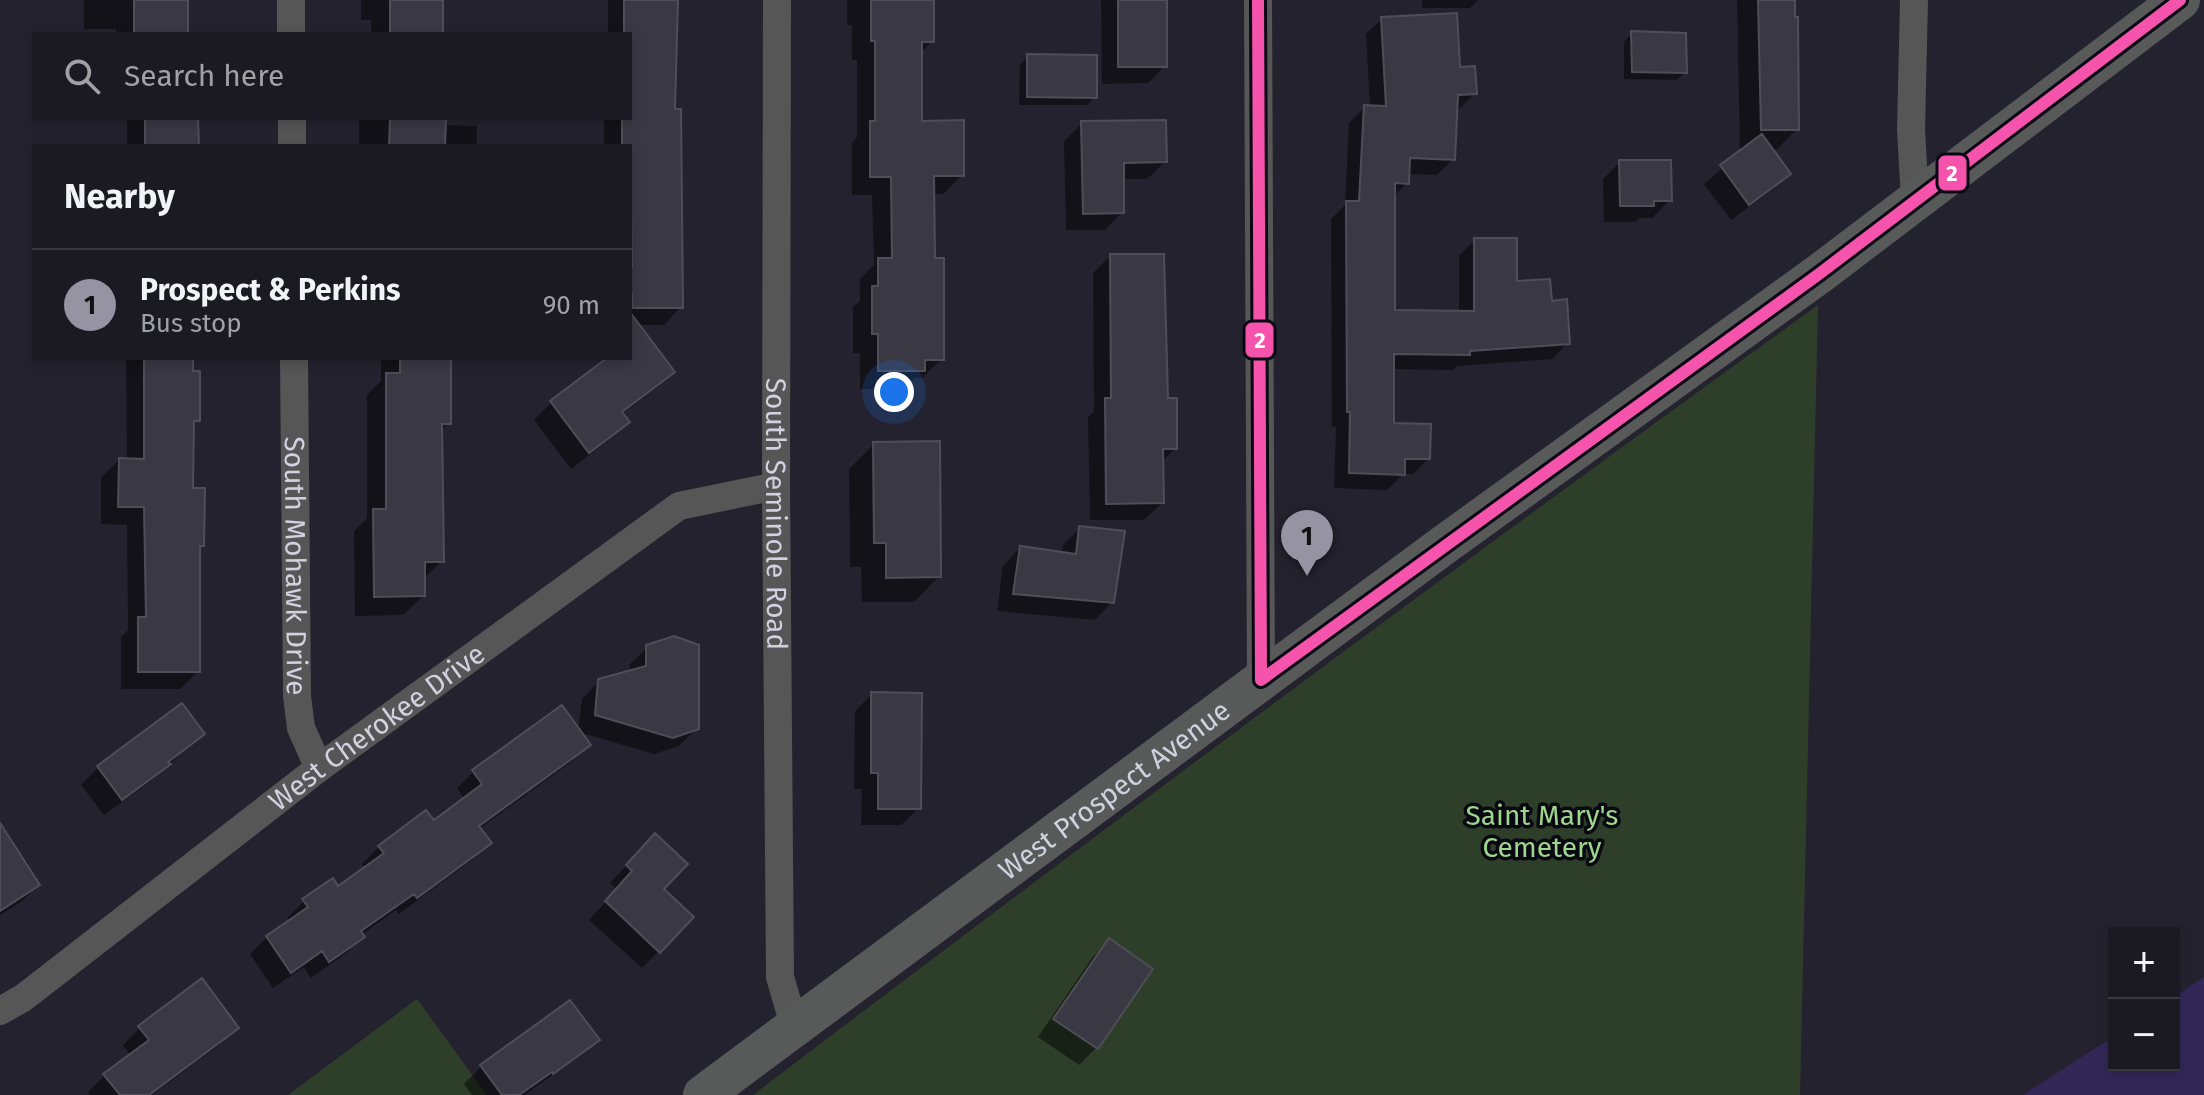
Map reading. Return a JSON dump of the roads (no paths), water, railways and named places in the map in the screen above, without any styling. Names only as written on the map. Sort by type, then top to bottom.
[{"type":"main road","name":"West Prospect Avenue","points":[[703,1095],[1261,680],[1915,202],[2180,0]]},
{"type":"street","points":[[291,0],[291,32]]},
{"type":"street","name":"South Seminole Road","points":[[777,0],[776,486],[780,977],[794,1025]]},
{"type":"street","points":[[1258,0],[1261,680]]},
{"type":"street","points":[[1914,0],[1911,129],[1915,202]]},
{"type":"street","points":[[292,120],[292,144]]},
{"type":"street","name":"South Mohawk Drive","points":[[294,360],[297,696],[301,728],[319,768]]},
{"type":"street","name":"West Cherokee Drive","points":[[0,1011],[23,998],[319,768],[679,506],[776,486]]},
{"type":"place","name":"Prospect & Perkins","points":[[1307,576]]},
{"type":"park label","name":"Saint Mary's Cemetery","points":[[1542,831]]}]
